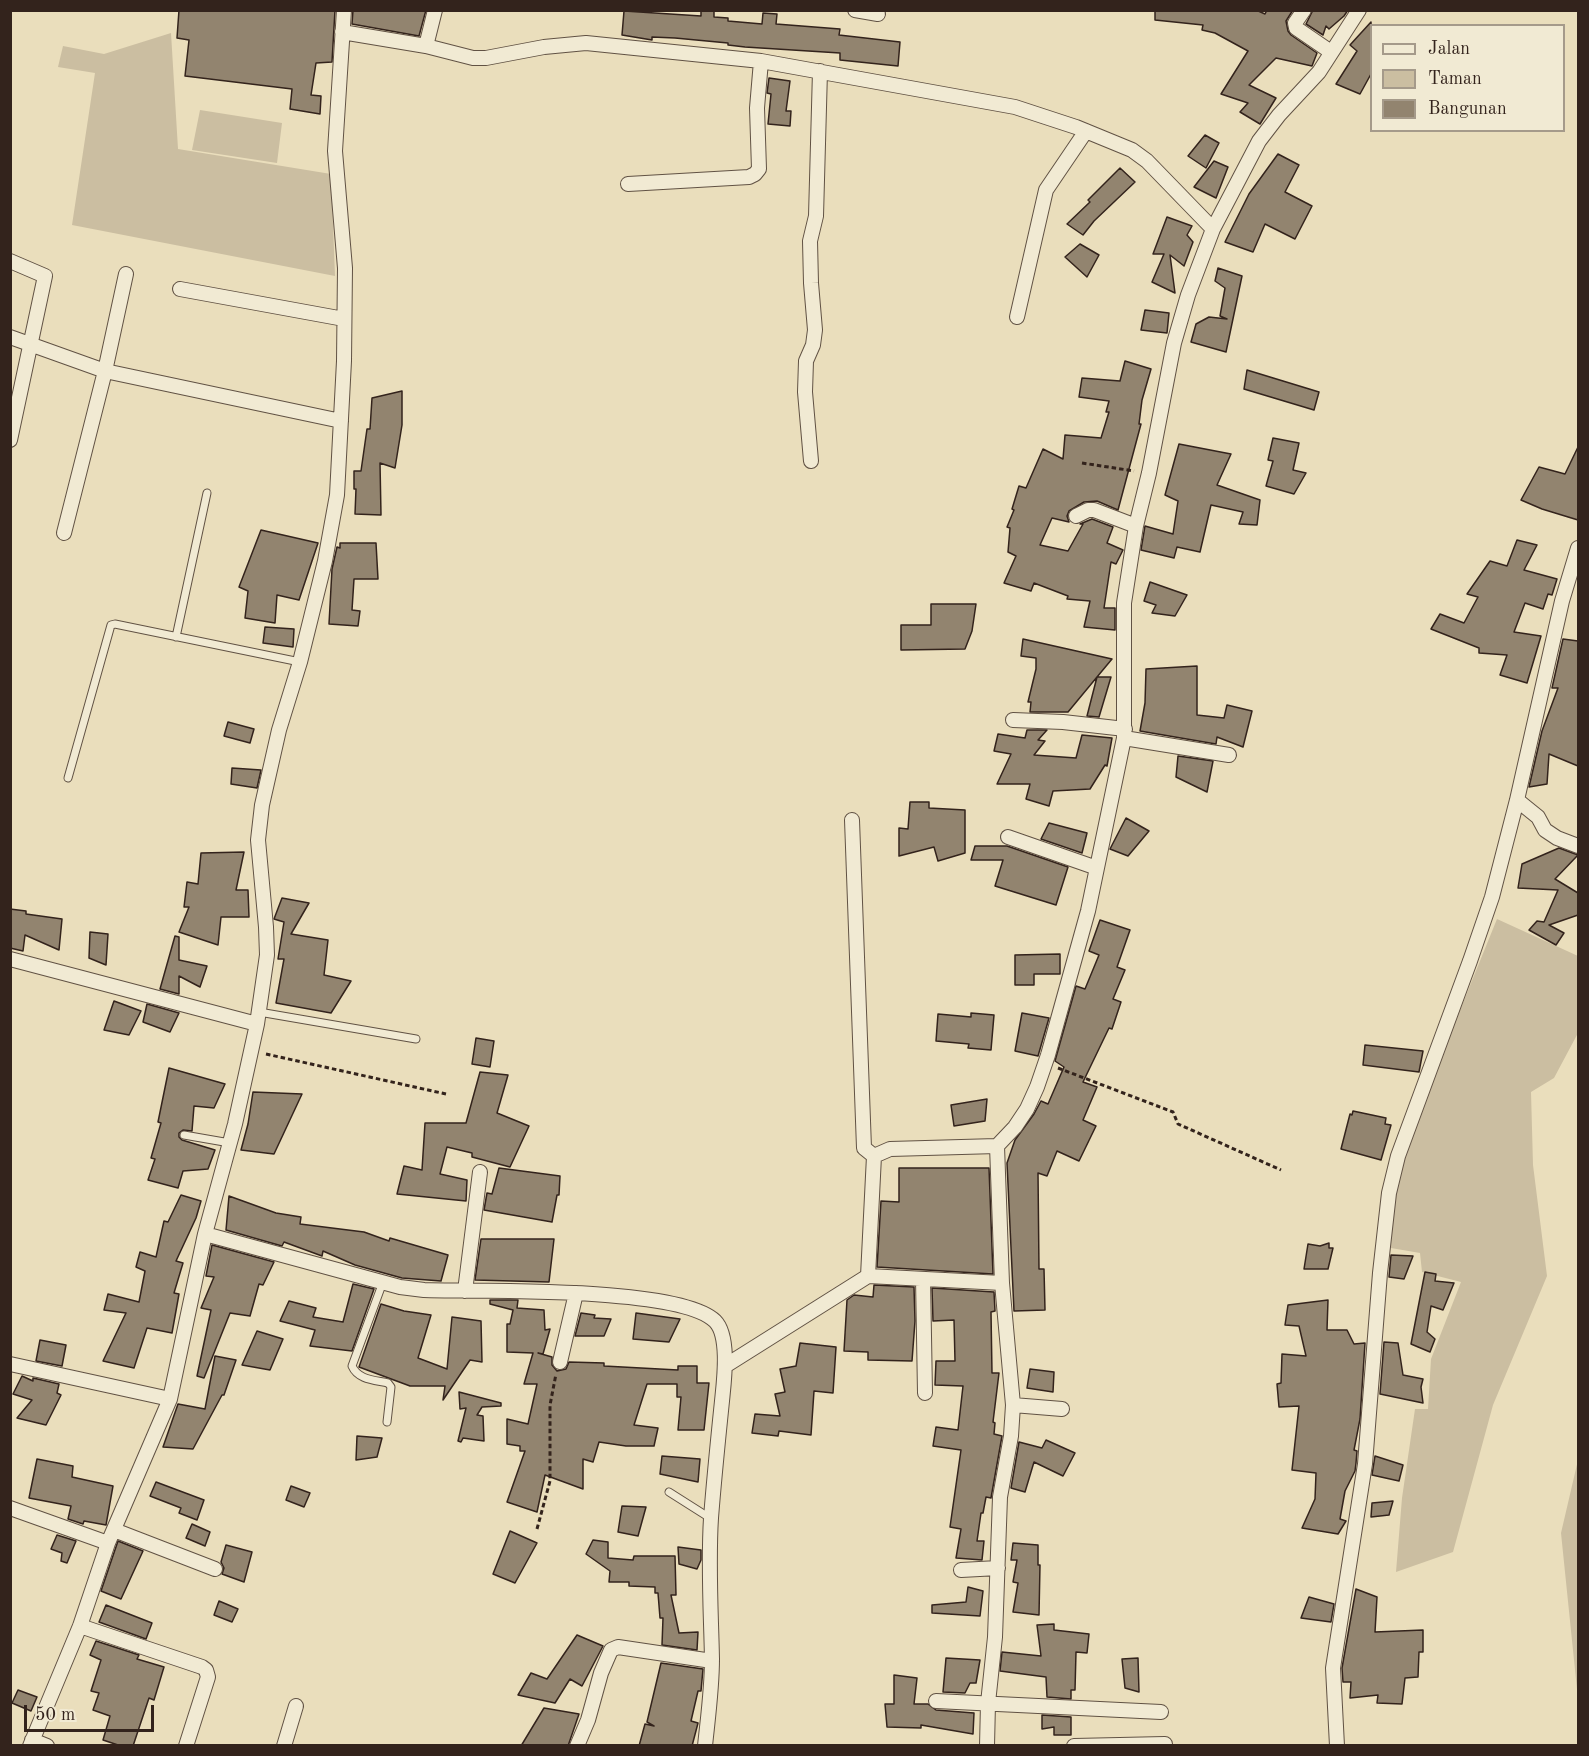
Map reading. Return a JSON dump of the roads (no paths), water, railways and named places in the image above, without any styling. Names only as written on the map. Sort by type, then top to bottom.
[{"type":"street","points":[[47,1746],[31,1743],[80,1626],[108,1543],[170,1399],[205,1234],[230,1143],[258,1018],[267,955],[258,840],[262,805],[279,730],[300,662],[325,561],[337,495],[345,268],[335,151],[344,10]]},
{"type":"street","points":[[426,46],[435,10]]},
{"type":"street","points":[[855,10],[878,14]]},
{"type":"street","points":[[1304,10],[1295,23],[1296,28],[1331,52]]},
{"type":"street","points":[[874,1156],[890,1149],[997,1146],[1015,1127],[1027,1109],[1046,1063],[1088,911],[1125,733],[1124,603],[1136,526],[1149,473],[1174,343],[1188,295],[1213,229],[1259,141],[1279,115],[1319,72],[1359,10]]},
{"type":"street","points":[[342,32],[426,46],[473,58],[586,43],[761,61],[1015,107],[1086,131],[1132,150],[1147,160],[1213,229]]},
{"type":"street","points":[[628,184],[748,177],[755,174],[759,169],[758,108],[761,61]]},
{"type":"street","points":[[811,461],[805,392],[806,361],[813,345],[815,330],[810,241],[816,216],[820,71]]},
{"type":"street","points":[[1017,317],[1046,190],[1086,131]]},
{"type":"street","points":[[10,261],[45,276],[10,440]]},
{"type":"street","points":[[64,533],[105,371],[126,274]]},
{"type":"street","points":[[180,289],[344,320]]},
{"type":"street","points":[[10,337],[105,371],[341,421]]},
{"type":"street","points":[[1076,516],[1088,510],[1094,510],[1136,526]]},
{"type":"street","points":[[1337,1746],[1333,1668],[1365,1464],[1380,1273],[1389,1193],[1398,1156],[1467,972],[1492,897],[1517,800],[1562,601],[1578,548]]},
{"type":"street","points":[[1013,720],[1063,722],[1229,755]]},
{"type":"street","points":[[1517,800],[1538,817],[1545,830],[1557,838],[1578,846]]},
{"type":"street","points":[[852,820],[864,1148],[874,1156]]},
{"type":"street","points":[[1008,837],[1097,868]]},
{"type":"street","points":[[10,960],[258,1018]]},
{"type":"street","points":[[987,1746],[988,1703],[995,1636],[1000,1497],[1011,1436],[1013,1405],[1002,1283],[997,1146]]},
{"type":"street","points":[[868,1276],[874,1156]]},
{"type":"street","points":[[465,1291],[480,1172]]},
{"type":"street","points":[[205,1234],[382,1282],[424,1290],[576,1293],[632,1298],[671,1304],[703,1313],[714,1321],[721,1329],[725,1366],[711,1519],[712,1661],[705,1746]]},
{"type":"street","points":[[725,1366],[868,1276],[1002,1283]]},
{"type":"street","points":[[923,1279],[926,1393]]},
{"type":"street","points":[[560,1362],[576,1293]]},
{"type":"street","points":[[10,1364],[170,1399]]},
{"type":"street","points":[[1013,1405],[1062,1408]]},
{"type":"street","points":[[10,1508],[108,1543]]},
{"type":"street","points":[[114,1530],[215,1569]]},
{"type":"street","points":[[961,1570],[998,1568]]},
{"type":"street","points":[[80,1626],[206,1670],[208,1677],[186,1746]]},
{"type":"street","points":[[577,1746],[611,1650],[618,1647],[712,1661]]},
{"type":"street","points":[[936,1701],[1161,1712]]},
{"type":"street","points":[[284,1746],[296,1706]]},
{"type":"street","points":[[1074,1746],[1165,1744]]},
{"type":"lane","points":[[176,637],[207,493]]},
{"type":"lane","points":[[68,778],[111,625],[300,662]]},
{"type":"lane","points":[[258,1018],[416,1039]]},
{"type":"lane","points":[[184,1135],[230,1143]]},
{"type":"lane","points":[[382,1282],[352,1366],[355,1373],[362,1377],[388,1383],[391,1387],[387,1422]]},
{"type":"lane","points":[[669,1492],[711,1519]]}]
